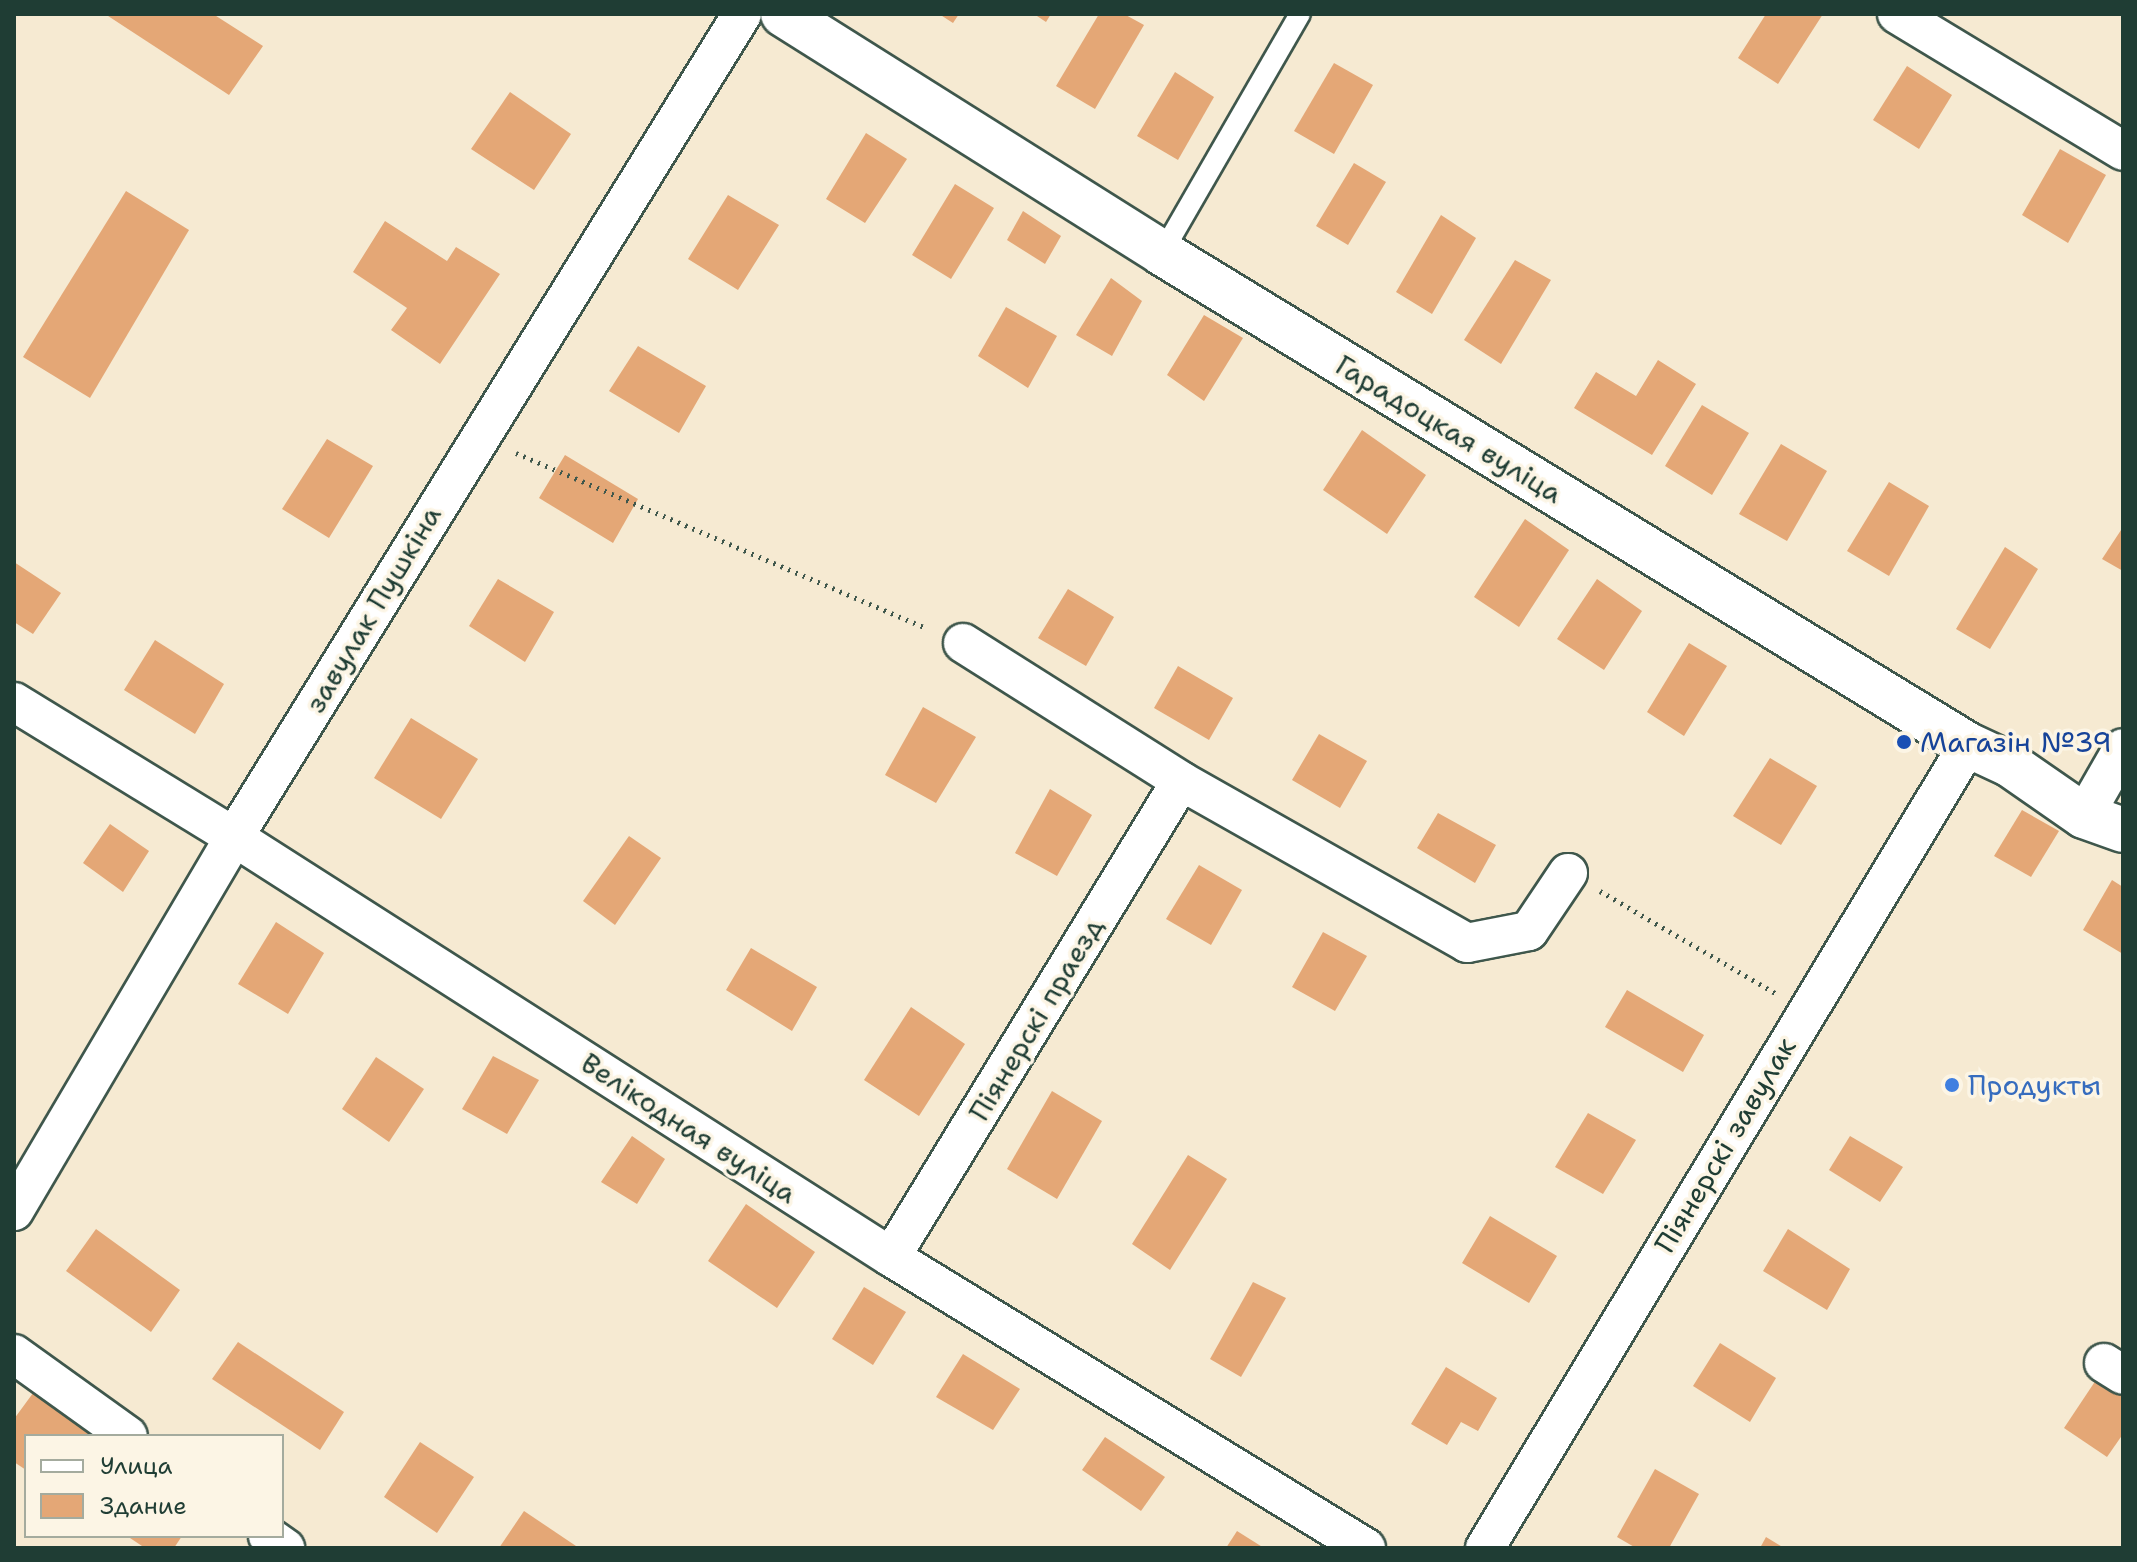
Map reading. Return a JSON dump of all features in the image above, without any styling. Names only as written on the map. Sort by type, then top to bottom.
[{"type":"street","name":"завулак Пушкіна","points":[[14,1211],[234,837],[478,437],[742,14]]},
{"type":"street","name":"Гарадоцкая вуліца","points":[[783,14],[1162,253],[1968,745],[2009,764],[2104,823]]},
{"type":"street","points":[[1897,14],[2123,151]]},
{"type":"street","points":[[963,643],[1181,781],[1467,943],[1529,931],[1568,873]]},
{"type":"street","name":"Велікодная вуліца","points":[[14,702],[234,837],[891,1257],[1366,1548]]},
{"type":"street","name":"Піянерскі завулак","points":[[1485,1548],[1805,1011],[1968,745]]},
{"type":"street","points":[[2104,823],[2123,748]]},
{"type":"street","name":"Піянерскі праезд","points":[[891,1257],[1181,781]]},
{"type":"street","points":[[14,1354],[125,1434]]},
{"type":"lane","points":[[1162,253],[1300,14]]},
{"type":"path","points":[[478,437],[963,643]]},
{"type":"path","points":[[1568,873],[1805,1011]]},
{"type":"building","points":[[105,14],[213,14],[263,46],[229,95]]},
{"type":"building","points":[[939,14],[959,14],[953,23]]},
{"type":"building","points":[[1034,14],[1051,14],[1046,22]]},
{"type":"building","points":[[1099,14],[1124,14],[1144,25],[1095,109],[1056,86]]},
{"type":"building","points":[[1766,14],[1823,14],[1778,84],[1738,58]]},
{"type":"building","points":[[1334,63],[1373,85],[1334,154],[1294,131]]},
{"type":"building","points":[[1907,66],[1952,95],[1919,149],[1873,120]]},
{"type":"building","points":[[1175,72],[1214,97],[1178,160],[1137,136]]},
{"type":"building","points":[[510,92],[571,134],[534,190],[471,149]]},
{"type":"building","points":[[866,133],[907,159],[865,223],[826,199]]},
{"type":"building","points":[[2060,149],[2106,175],[2068,243],[2022,215]]},
{"type":"building","points":[[1354,163],[1386,182],[1348,245],[1316,226]]},
{"type":"building","points":[[955,184],[994,208],[951,279],[912,255]]},
{"type":"building","points":[[126,191],[189,230],[90,398],[23,357]]},
{"type":"building","points":[[728,195],[779,225],[738,290],[688,259]]},
{"type":"building","points":[[1023,211],[1061,236],[1045,264],[1007,240]]},
{"type":"building","points":[[1441,215],[1476,238],[1432,314],[1396,292]]},
{"type":"building","points":[[385,221],[447,261],[456,247],[500,274],[440,364],[391,330],[407,308],[353,272]]},
{"type":"building","points":[[1515,260],[1551,280],[1501,364],[1464,340]]},
{"type":"building","points":[[1111,278],[1142,301],[1112,356],[1076,335]]},
{"type":"building","points":[[1006,307],[1057,336],[1028,388],[978,356]]},
{"type":"building","points":[[1204,315],[1243,338],[1204,401],[1167,375]]},
{"type":"building","points":[[638,346],[706,386],[679,433],[609,391]]},
{"type":"building","points":[[1658,360],[1696,384],[1652,455],[1574,408],[1596,372],[1636,396]]},
{"type":"building","points":[[1702,405],[1749,433],[1712,495],[1665,466]]},
{"type":"building","points":[[1362,430],[1426,475],[1387,534],[1323,490]]},
{"type":"building","points":[[327,439],[373,466],[329,538],[282,509]]},
{"type":"building","points":[[1781,444],[1827,471],[1787,541],[1739,514]]},
{"type":"building","points":[[565,455],[638,499],[613,543],[539,498]]},
{"type":"building","points":[[1889,482],[1929,506],[1889,576],[1847,551]]},
{"type":"building","points":[[1525,519],[1569,550],[1519,627],[1474,597]]},
{"type":"building","points":[[2123,527],[2123,571],[2102,559]]},
{"type":"building","points":[[2005,547],[2038,569],[1990,649],[1956,629]]},
{"type":"building","points":[[14,562],[61,593],[33,634],[14,622]]},
{"type":"building","points":[[498,579],[554,612],[525,662],[469,626]]},
{"type":"building","points":[[1597,579],[1642,611],[1604,670],[1557,639]]},
{"type":"building","points":[[1068,589],[1114,617],[1086,666],[1038,638]]},
{"type":"building","points":[[155,640],[224,684],[195,734],[124,690]]},
{"type":"building","points":[[1689,643],[1727,666],[1684,736],[1647,712]]},
{"type":"building","points":[[1178,666],[1233,698],[1209,740],[1154,708]]},
{"type":"building","points":[[923,707],[976,737],[936,803],[885,775]]},
{"type":"building","points":[[411,718],[478,759],[441,819],[374,778]]},
{"type":"building","points":[[1319,734],[1367,761],[1340,808],[1292,780]]},
{"type":"building","points":[[1770,758],[1817,786],[1781,845],[1733,816]]},
{"type":"building","points":[[1050,789],[1092,815],[1057,876],[1015,853]]},
{"type":"building","points":[[2022,810],[2059,831],[2031,877],[1994,856]]},
{"type":"building","points":[[1438,813],[1496,845],[1475,883],[1417,848]]},
{"type":"building","points":[[110,824],[149,851],[123,892],[83,863]]},
{"type":"building","points":[[629,836],[661,858],[615,925],[583,901]]},
{"type":"building","points":[[1199,865],[1242,890],[1211,945],[1166,919]]},
{"type":"building","points":[[2112,880],[2123,887],[2123,954],[2083,930]]},
{"type":"building","points":[[276,922],[324,953],[288,1014],[238,984]]},
{"type":"building","points":[[1323,932],[1367,956],[1335,1011],[1292,987]]},
{"type":"building","points":[[751,948],[817,987],[792,1031],[726,990]]},
{"type":"building","points":[[1627,990],[1704,1035],[1683,1072],[1605,1027]]},
{"type":"building","points":[[911,1007],[965,1044],[919,1116],[864,1080]]},
{"type":"building","points":[[493,1056],[539,1080],[507,1134],[462,1109]]},
{"type":"building","points":[[376,1057],[424,1089],[389,1142],[342,1109]]},
{"type":"building","points":[[1052,1091],[1102,1121],[1057,1199],[1007,1169]]},
{"type":"building","points":[[1588,1113],[1636,1140],[1603,1194],[1555,1167]]},
{"type":"building","points":[[632,1136],[665,1159],[637,1204],[601,1182]]},
{"type":"building","points":[[1850,1136],[1903,1167],[1880,1202],[1829,1170]]},
{"type":"building","points":[[1188,1155],[1227,1179],[1170,1270],[1132,1244]]},
{"type":"building","points":[[746,1204],[815,1252],[777,1308],[708,1261]]},
{"type":"building","points":[[1490,1216],[1557,1256],[1529,1303],[1462,1263]]},
{"type":"building","points":[[96,1229],[180,1290],[151,1332],[66,1271]]},
{"type":"building","points":[[1788,1229],[1850,1269],[1827,1310],[1763,1271]]},
{"type":"building","points":[[1253,1282],[1286,1298],[1241,1377],[1210,1359]]},
{"type":"building","points":[[864,1287],[906,1312],[873,1365],[832,1339]]},
{"type":"building","points":[[238,1342],[344,1412],[320,1450],[212,1379]]},
{"type":"building","points":[[1720,1343],[1776,1378],[1750,1422],[1693,1386]]},
{"type":"building","points":[[963,1354],[1020,1389],[993,1430],[936,1397]]},
{"type":"building","points":[[1446,1367],[1497,1398],[1478,1431],[1461,1422],[1447,1445],[1411,1424]]},
{"type":"building","points":[[2102,1371],[2123,1385],[2123,1434],[2107,1457],[2064,1428]]},
{"type":"building","points":[[36,1389],[103,1434],[24,1434],[24,1469],[14,1462],[14,1419]]},
{"type":"building","points":[[1105,1437],[1165,1477],[1141,1511],[1082,1470]]},
{"type":"building","points":[[420,1442],[474,1477],[437,1533],[384,1497]]},
{"type":"building","points":[[1655,1469],[1699,1494],[1669,1548],[1636,1548],[1617,1537]]},
{"type":"building","points":[[524,1511],[579,1548],[499,1548]]},
{"type":"building","points":[[1237,1531],[1264,1548],[1226,1548]]},
{"type":"building","points":[[1766,1537],[1784,1548],[1760,1548]]},
{"type":"building","points":[[130,1538],[181,1538],[174,1548],[145,1548]]},
{"type":"place","name":"Магазін №39","points":[[1904,742]]},
{"type":"place","name":"Продукты","points":[[1952,1085]]}]
